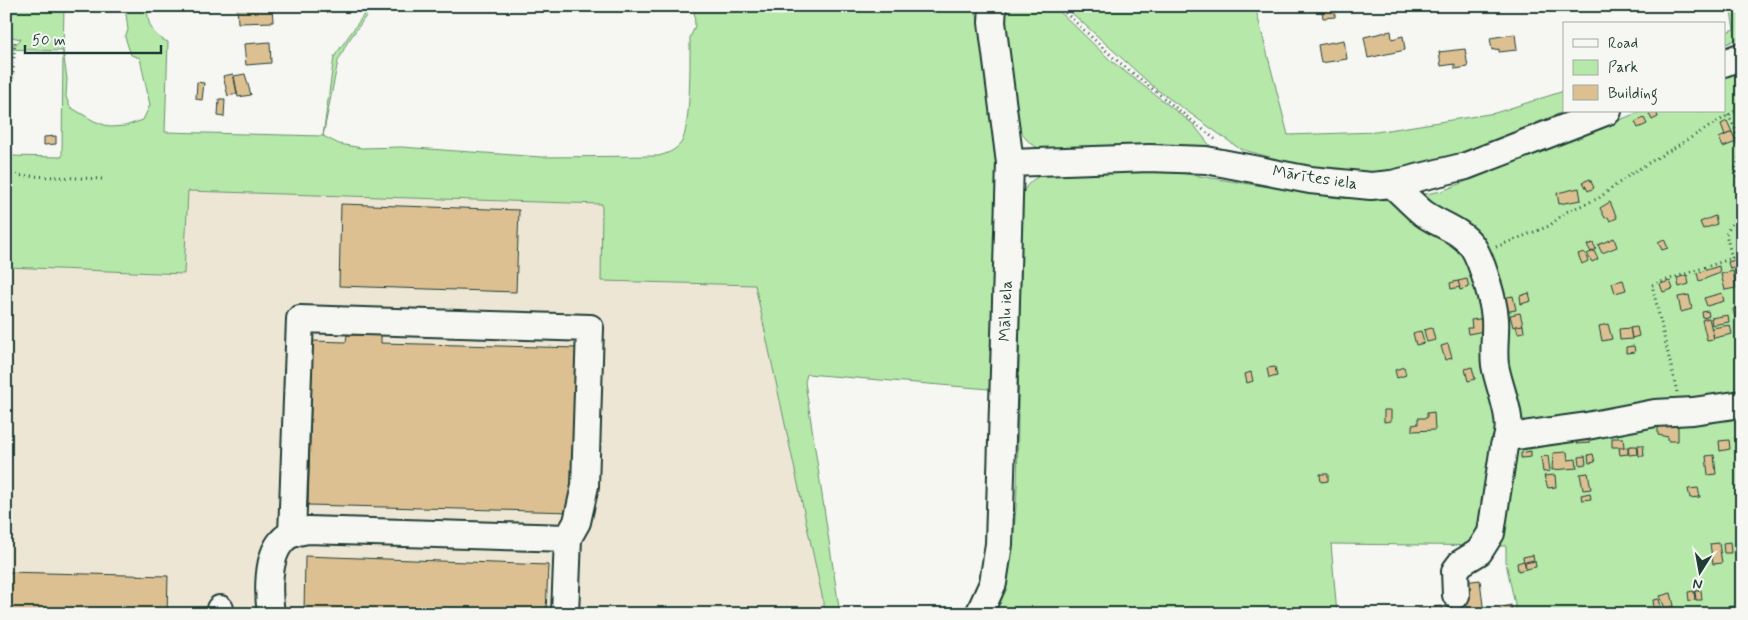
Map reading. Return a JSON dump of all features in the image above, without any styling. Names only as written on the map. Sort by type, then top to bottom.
[{"type":"street","name":"Mālu iela","points":[[979,614],[993,583],[999,544],[1010,163],[992,22],[993,6]]},
{"type":"street","points":[[1726,62],[1742,56]]},
{"type":"street","name":"Mārītes iela","points":[[1010,163],[1180,159],[1227,163],[1337,184],[1371,186],[1392,184],[1466,166],[1605,112]]},
{"type":"street","points":[[1392,184],[1421,211],[1463,236],[1475,251],[1492,301],[1495,320],[1496,366],[1504,398],[1509,437],[1504,446],[1491,533],[1479,552],[1461,563],[1456,571],[1456,595]]},
{"type":"street","points":[[292,534],[300,319],[590,328],[585,486],[577,522],[568,538],[565,614]]},
{"type":"street","points":[[1509,437],[1587,426],[1655,413],[1687,412],[1742,404]]},
{"type":"street","points":[[271,614],[272,567],[276,552],[282,541],[292,534],[308,530],[568,538]]},
{"type":"path","points":[[1058,6],[1114,58],[1218,141]]},
{"type":"path","points":[[6,86],[12,87],[15,40]]},
{"type":"path","points":[[1475,251],[1488,250],[1549,226],[1566,212],[1600,198],[1632,173],[1742,107]]},
{"type":"path","points":[[1728,115],[1735,128],[1740,155],[1735,170],[1742,194]]},
{"type":"path","points":[[6,175],[103,179]]},
{"type":"path","points":[[1732,258],[1726,234],[1742,206]]},
{"type":"path","points":[[1687,412],[1680,401],[1652,285],[1742,255]]},
{"type":"shaded area","points":[[188,191],[603,204],[601,281],[755,285],[826,614],[6,614],[6,267],[184,274]]},
{"type":"green space","points":[[6,6],[64,6],[63,51],[6,49],[6,45],[16,44],[21,39],[6,36]]},
{"type":"green space","points":[[125,6],[148,6],[148,18],[151,28],[158,36],[168,42],[165,132],[323,136],[339,144],[362,148],[401,147],[541,157],[658,156],[676,148],[681,143],[687,124],[690,38],[695,26],[694,6],[973,6],[981,26],[997,147],[993,386],[989,389],[807,374],[805,382],[840,614],[826,614],[755,285],[601,281],[602,204],[188,191],[184,274],[6,267],[6,156],[62,157],[63,51],[67,79],[66,97],[70,107],[94,121],[110,127],[125,126],[143,120],[150,105],[140,58],[131,55],[125,37],[128,30]]},
{"type":"green space","points":[[370,6],[373,6],[347,43],[338,61],[323,136],[334,57]]},
{"type":"green space","points":[[1004,6],[1054,6],[1110,60],[1193,124],[1211,147],[1046,151],[1034,145],[1022,133],[1015,116]]},
{"type":"green space","points":[[1064,6],[1255,6],[1288,135],[1376,132],[1495,113],[1563,91],[1564,112],[1457,155],[1380,174],[1321,171],[1240,149],[1156,89]]},
{"type":"green space","points":[[1730,6],[1742,6],[1742,37],[1726,44],[1726,32],[1734,29]]},
{"type":"green space","points":[[1742,63],[1742,614],[1517,614],[1506,563],[1506,546],[1331,544],[1337,614],[994,614],[1003,589],[1009,563],[1016,510],[1021,203],[1025,189],[1033,180],[1042,175],[1127,170],[1180,173],[1338,198],[1393,200],[1442,191],[1640,112],[1726,112],[1726,76],[1736,65]]},
{"type":"building","points":[[237,6],[272,6],[273,22],[238,23]]},
{"type":"building","points":[[1314,6],[1342,6],[1343,9],[1335,10],[1335,17],[1323,18],[1322,11],[1314,11]]},
{"type":"building","points":[[1391,31],[1392,39],[1403,36],[1405,50],[1368,58],[1364,37]]},
{"type":"building","points":[[1515,34],[1517,50],[1499,52],[1499,49],[1492,50],[1490,38]]},
{"type":"building","points":[[1344,40],[1347,59],[1321,63],[1318,45]]},
{"type":"building","points":[[270,42],[271,63],[246,65],[244,44]]},
{"type":"building","points":[[1465,49],[1468,67],[1455,69],[1455,64],[1441,66],[1439,52]]},
{"type":"building","points":[[6,55],[12,55],[10,84],[6,84]]},
{"type":"building","points":[[233,74],[237,94],[228,96],[223,76]]},
{"type":"building","points":[[245,74],[251,95],[238,97],[234,76]]},
{"type":"building","points":[[197,82],[204,83],[202,100],[196,99]]},
{"type":"building","points":[[219,99],[225,99],[224,117],[218,116]]},
{"type":"building","points":[[6,109],[9,109],[7,135],[6,135]]},
{"type":"building","points":[[1656,112],[1658,117],[1652,120],[1649,114]]},
{"type":"building","points":[[1644,118],[1647,124],[1638,128],[1635,122]]},
{"type":"building","points":[[1727,121],[1732,132],[1725,135],[1721,124]]},
{"type":"building","points":[[1732,132],[1736,142],[1723,147],[1719,138]]},
{"type":"building","points":[[56,136],[56,144],[44,145],[44,137]]},
{"type":"building","points":[[1590,179],[1594,188],[1588,191],[1583,182]]},
{"type":"building","points":[[1579,188],[1581,200],[1559,204],[1557,193]]},
{"type":"building","points":[[1610,202],[1617,218],[1610,221],[1608,217],[1605,218],[1600,208]]},
{"type":"building","points":[[341,204],[519,210],[516,292],[339,286]]},
{"type":"building","points":[[1715,216],[1717,224],[1703,229],[1700,222]]},
{"type":"building","points":[[1614,238],[1617,247],[1602,253],[1598,245]]},
{"type":"building","points":[[1664,239],[1668,248],[1662,250],[1658,242]]},
{"type":"building","points":[[1593,243],[1596,249],[1591,252],[1587,245]]},
{"type":"building","points":[[1594,251],[1598,259],[1592,262],[1587,254]]},
{"type":"building","points":[[1584,252],[1588,261],[1582,264],[1578,254]]},
{"type":"building","points":[[1739,259],[1740,266],[1730,269],[1728,262]]},
{"type":"building","points":[[1719,266],[1720,273],[1699,281],[1697,273]]},
{"type":"building","points":[[1733,271],[1736,288],[1725,290],[1721,274]]},
{"type":"building","points":[[1687,275],[1689,284],[1679,287],[1677,278]]},
{"type":"building","points":[[1467,279],[1469,287],[1460,290],[1458,281]]},
{"type":"building","points":[[1623,280],[1626,290],[1615,293],[1612,283]]},
{"type":"building","points":[[1458,281],[1460,287],[1451,289],[1450,283]]},
{"type":"building","points":[[1670,281],[1673,289],[1663,292],[1660,284]]},
{"type":"building","points":[[1529,293],[1531,301],[1521,304],[1520,296]]},
{"type":"building","points":[[1722,293],[1724,301],[1707,306],[1704,298]]},
{"type":"building","points":[[1689,295],[1692,309],[1681,312],[1678,297]]},
{"type":"building","points":[[1513,296],[1516,310],[1504,312],[1502,298]]},
{"type":"building","points":[[1742,307],[1742,317],[1735,318],[1733,309]]},
{"type":"building","points":[[1708,311],[1709,316],[1703,318],[1702,312]]},
{"type":"building","points":[[1520,313],[1523,325],[1513,327],[1510,315]]},
{"type":"building","points":[[1728,315],[1729,322],[1712,325],[1711,318]]},
{"type":"building","points":[[1487,318],[1489,330],[1468,334],[1467,328],[1472,328],[1471,320]]},
{"type":"building","points":[[1709,318],[1714,339],[1707,340],[1702,320]]},
{"type":"building","points":[[1608,324],[1612,339],[1602,341],[1599,326]]},
{"type":"building","points":[[1523,325],[1524,332],[1518,333],[1516,326]]},
{"type":"building","points":[[1730,325],[1732,334],[1714,338],[1712,328]]},
{"type":"building","points":[[1637,327],[1639,336],[1632,338],[1630,328]]},
{"type":"building","points":[[1432,328],[1435,340],[1427,342],[1424,330]]},
{"type":"building","points":[[1630,328],[1632,339],[1620,340],[1619,329]]},
{"type":"building","points":[[1421,331],[1424,343],[1416,345],[1413,333]]},
{"type":"building","points":[[347,335],[381,335],[381,343],[578,348],[572,512],[308,505],[313,341],[346,342]]},
{"type":"building","points":[[1448,344],[1452,358],[1445,360],[1441,346]]},
{"type":"building","points":[[1634,346],[1635,352],[1626,353],[1626,347]]},
{"type":"building","points":[[1275,367],[1277,376],[1269,378],[1267,368]]},
{"type":"building","points":[[1404,367],[1406,375],[1397,378],[1395,370]]},
{"type":"building","points":[[1472,367],[1475,379],[1468,381],[1465,369]]},
{"type":"building","points":[[1251,372],[1253,381],[1247,383],[1245,374]]},
{"type":"building","points":[[1384,410],[1391,410],[1391,421],[1384,422]]},
{"type":"building","points":[[1434,412],[1435,430],[1412,431],[1412,425],[1418,424],[1418,418],[1427,418],[1427,413]]},
{"type":"building","points":[[1678,424],[1678,441],[1668,441],[1668,437],[1658,435],[1658,425]]},
{"type":"building","points":[[1589,433],[1589,443],[1577,444],[1577,435]]},
{"type":"building","points":[[1612,438],[1623,438],[1624,447],[1612,447]]},
{"type":"building","points":[[1729,440],[1730,449],[1720,451],[1719,441]]},
{"type":"building","points":[[1638,445],[1643,445],[1644,456],[1639,456]]},
{"type":"building","points":[[1637,446],[1638,454],[1629,455],[1628,447]]},
{"type":"building","points":[[1628,447],[1628,454],[1620,455],[1619,448]]},
{"type":"building","points":[[1531,451],[1531,457],[1521,458],[1521,453]]},
{"type":"building","points":[[1567,452],[1568,460],[1576,459],[1577,468],[1552,470],[1553,453]]},
{"type":"building","points":[[1593,454],[1595,462],[1589,463],[1588,455]]},
{"type":"building","points":[[1714,455],[1716,474],[1708,475],[1706,456]]},
{"type":"building","points":[[1548,456],[1550,471],[1543,472],[1541,457]]},
{"type":"building","points":[[1585,456],[1586,464],[1580,465],[1579,457]]},
{"type":"building","points":[[1588,473],[1591,489],[1583,490],[1580,474]]},
{"type":"building","points":[[1320,474],[1328,474],[1328,481],[1321,482]]},
{"type":"building","points":[[1555,475],[1556,487],[1548,488],[1544,476]]},
{"type":"building","points":[[1698,488],[1700,497],[1690,498],[1688,489]]},
{"type":"building","points":[[1590,493],[1591,499],[1582,500],[1581,495]]},
{"type":"building","points":[[1730,542],[1731,553],[1724,553],[1723,543]]},
{"type":"building","points":[[1719,543],[1722,563],[1713,564],[1710,544]]},
{"type":"building","points":[[1533,555],[1534,560],[1524,562],[1523,557]]},
{"type":"building","points":[[305,556],[548,565],[546,614],[304,614]]},
{"type":"building","points":[[1524,561],[1526,569],[1518,571],[1517,563]]},
{"type":"building","points":[[1535,561],[1536,567],[1526,569],[1525,563]]},
{"type":"building","points":[[6,572],[168,576],[167,614],[6,614]]},
{"type":"building","points":[[1480,580],[1484,614],[1468,614],[1464,582]]},
{"type":"building","points":[[1701,590],[1702,600],[1696,600],[1695,591]]},
{"type":"building","points":[[1694,591],[1695,600],[1689,601],[1688,592]]},
{"type":"building","points":[[1671,593],[1674,606],[1665,608],[1660,596]]},
{"type":"building","points":[[1659,599],[1661,607],[1654,608],[1653,600]]},
{"type":"building","points":[[1511,605],[1513,614],[1501,614],[1500,608]]},
{"type":"building","points":[[1442,606],[1443,614],[1418,614],[1418,609]]},
{"type":"building","points":[[1734,606],[1735,614],[1728,614],[1727,607]]}]
